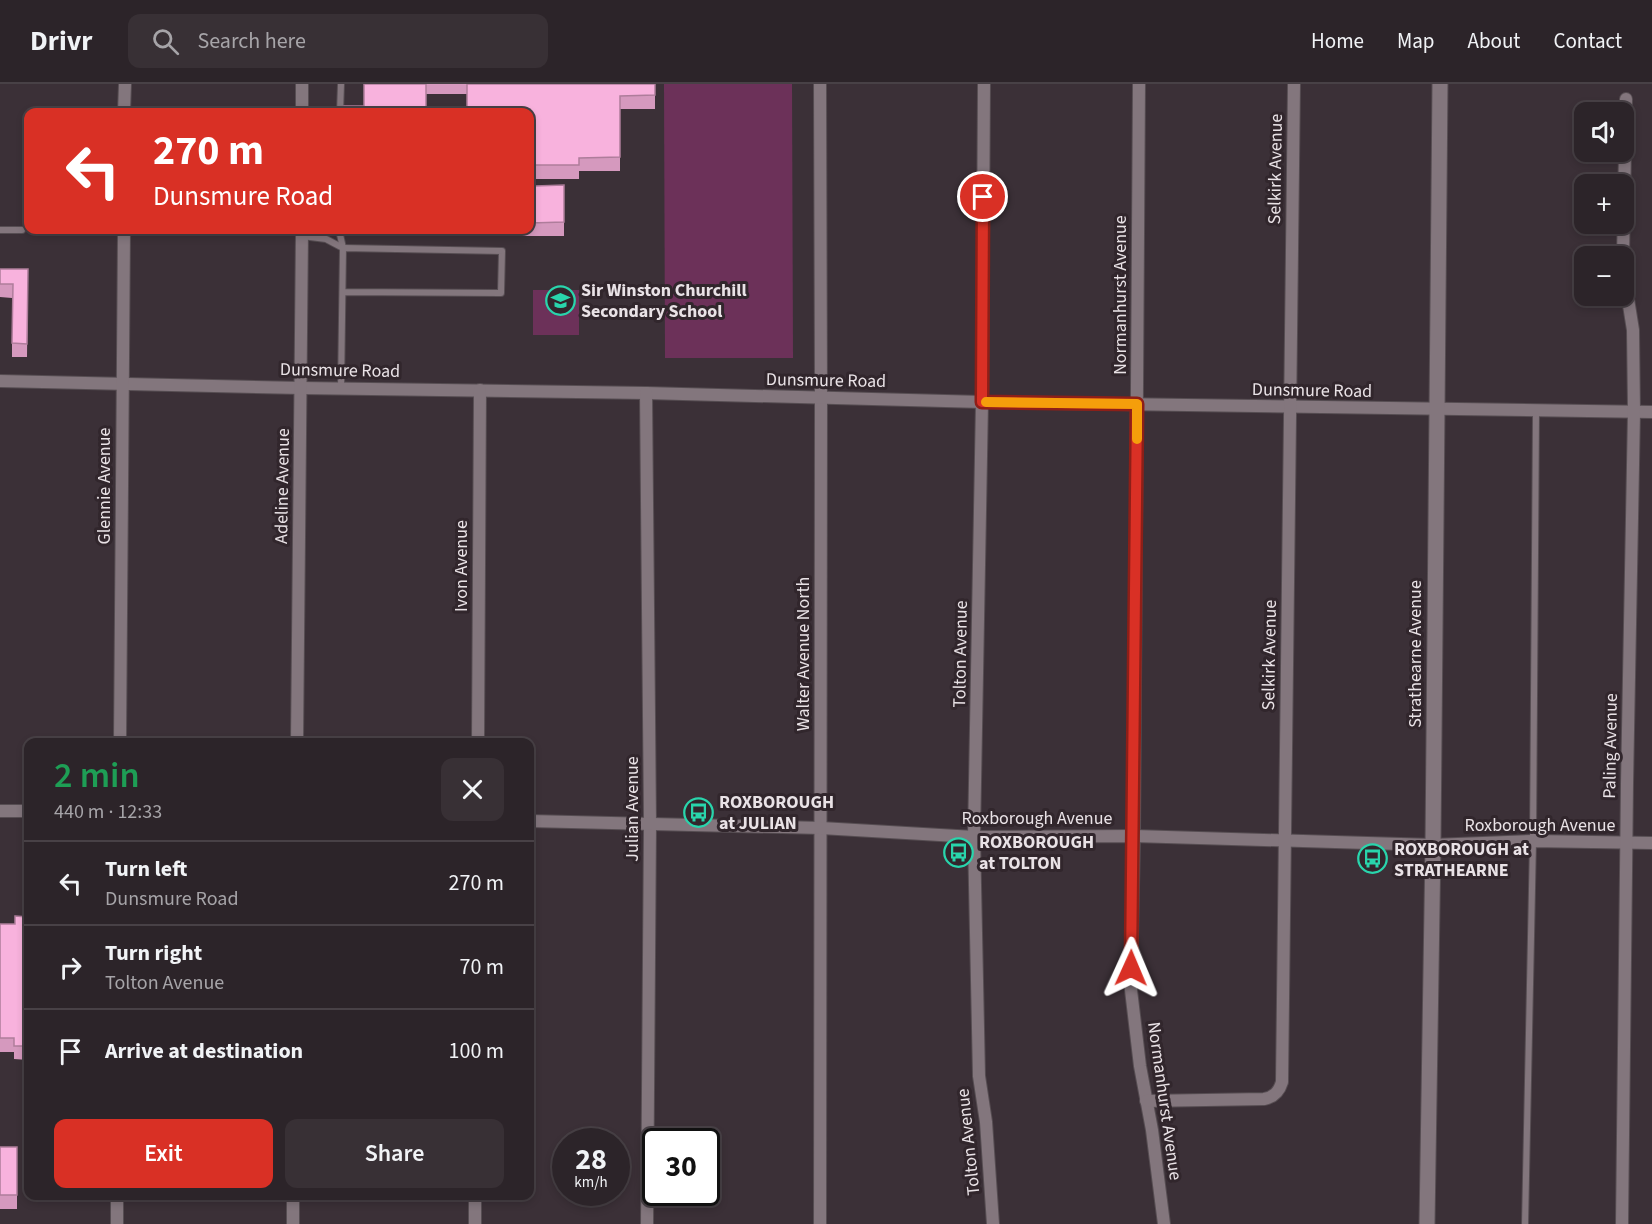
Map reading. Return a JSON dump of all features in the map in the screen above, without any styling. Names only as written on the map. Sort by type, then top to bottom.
[{"type":"street","points":[[124,108],[125,84]]},
{"type":"street","points":[[302,84],[302,108]]},
{"type":"street","name":"Walter Avenue North","points":[[820,84],[820,1224]]},
{"type":"street","name":"Tolton Avenue","points":[[984,84],[982,402],[974,837],[979,1076],[986,1122],[993,1224]]},
{"type":"street","name":"Normanhurst Avenue","points":[[1139,84],[1131,990],[1164,1224]]},
{"type":"street","name":"Selkirk Avenue","points":[[1146,1101],[1264,1099],[1272,1096],[1280,1088],[1283,1079],[1294,84]]},
{"type":"street","name":"Strathearne Avenue","points":[[1426,1224],[1433,844],[1440,84]]},
{"type":"street","points":[[1623,246],[1626,99]]},
{"type":"street","name":"Glennie Avenue","points":[[120,738],[124,234]]},
{"type":"street","name":"Adeline Avenue","points":[[297,738],[302,234]]},
{"type":"street","name":"Paling Avenue","points":[[1622,1224],[1634,412],[1633,330],[1629,306]]},
{"type":"street","name":"Dunsmure Road","points":[[0,381],[646,393],[982,402],[1652,412]]},
{"type":"street","name":"Ivon Avenue","points":[[478,738],[480,390]]},
{"type":"street","name":"Julian Avenue","points":[[646,393],[650,824],[647,1224]]},
{"type":"street","points":[[0,811],[24,811]]},
{"type":"street","name":"Roxborough Avenue","points":[[534,821],[821,828],[974,837],[1134,836],[1433,844],[1533,841],[1652,843]]},
{"type":"street","points":[[117,1200],[117,1224]]},
{"type":"street","points":[[293,1200],[293,1224]]},
{"type":"street","points":[[475,1200],[475,1224]]},
{"type":"lane","points":[[340,108],[341,84]]},
{"type":"lane","points":[[0,230],[22,230]]},
{"type":"lane","points":[[306,234],[326,239],[343,248],[502,250],[501,293],[343,292]]},
{"type":"lane","points":[[340,234],[343,248],[341,389]]},
{"type":"lane","points":[[1526,1224],[1533,841],[1536,411]]},
{"type":"shaded area","points":[[664,84],[792,84],[793,358],[665,358]]},
{"type":"shaded area","points":[[533,290],[579,290],[579,335],[533,335]]},
{"type":"building","points":[[364,84],[426,84],[426,108],[344,108],[344,106],[364,106]]},
{"type":"building","points":[[467,84],[655,84],[655,95],[620,96],[620,157],[579,158],[579,165],[535,165],[535,186],[564,185],[564,222],[534,223],[534,108],[467,108]]},
{"type":"building","points":[[0,269],[28,269],[27,344],[12,343],[13,284],[0,284]]},
{"type":"building","points":[[15,916],[24,917],[24,1046],[14,1046],[14,1038],[0,1038],[0,924],[15,924]]},
{"type":"building","points":[[0,1147],[17,1147],[17,1195],[0,1195]]},
{"type":"slow traffic","points":[[986,402],[1137,404],[1137,439]]},
{"type":"place","name":"Sir Winston Churchill Secondary School","points":[[560,300]]},
{"type":"place","name":"ROXBOROUGH at JULIAN","points":[[698,812]]},
{"type":"place","name":"ROXBOROUGH at TOLTON","points":[[958,852]]},
{"type":"place","name":"ROXBOROUGH at STRATHEARNE","points":[[1373,859]]},
{"type":"route","points":[[983,197],[982,402],[1137,404],[1131,968]]}]
